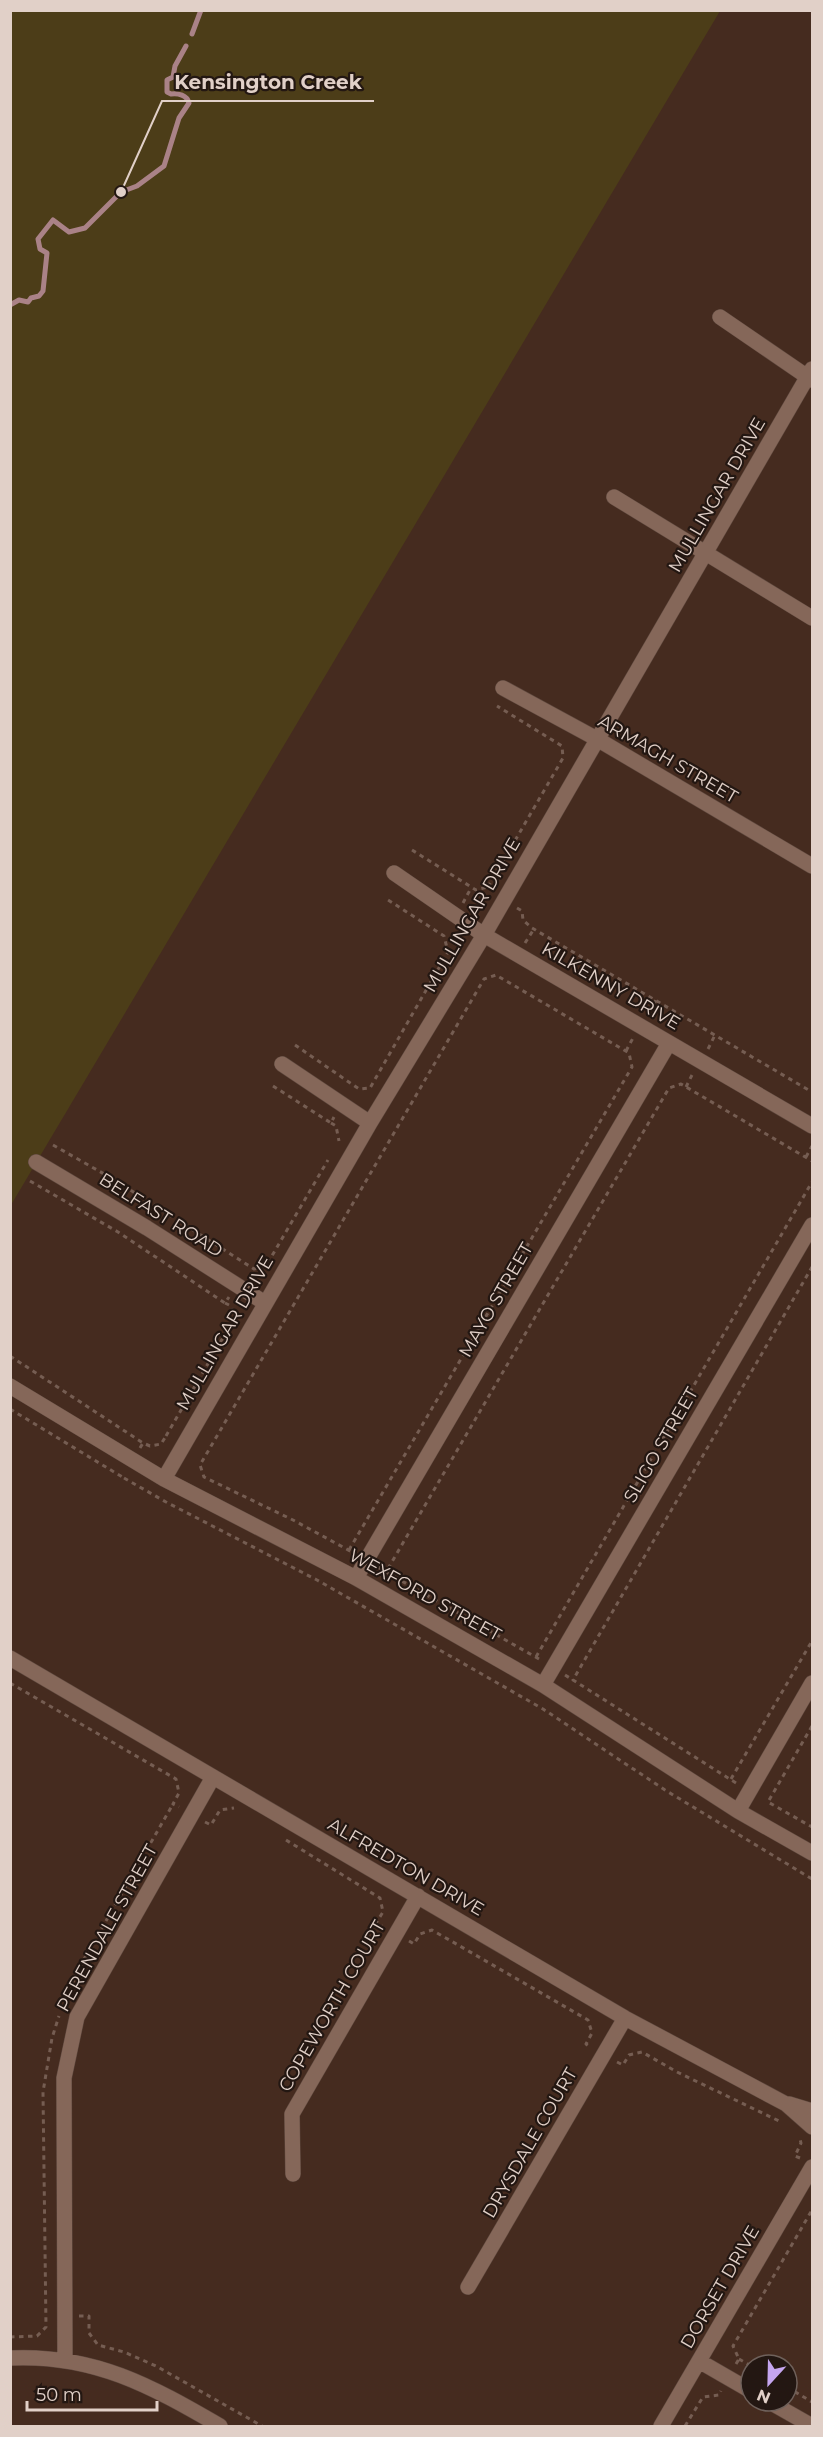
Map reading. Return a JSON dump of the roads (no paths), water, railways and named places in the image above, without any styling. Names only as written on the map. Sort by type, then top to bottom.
[{"type":"street","points":[[720,317],[811,375]]},
{"type":"street","name":"MULLINGAR DRIVE","points":[[164,1479],[370,1123],[484,935],[811,375]]},
{"type":"street","points":[[614,497],[813,618]]},
{"type":"street","name":"ARMAGH STREET","points":[[503,688],[597,739],[813,866]]},
{"type":"street","name":"KILKENNY DRIVE","points":[[394,873],[484,935],[813,1126]]},
{"type":"street","name":"MAYO STREET","points":[[356,1578],[669,1043]]},
{"type":"street","points":[[282,1064],[370,1123]]},
{"type":"street","name":"BELFAST ROAD","points":[[36,1162],[147,1228],[265,1303]]},
{"type":"street","name":"SLIGO STREET","points":[[543,1685],[813,1225]]},
{"type":"street","name":"WEXFORD STREET","points":[[10,1386],[164,1479],[356,1578],[543,1685],[738,1811],[813,1853]]},
{"type":"street","name":"ALFREDTON DRIVE","points":[[10,1658],[625,2018],[786,2104],[813,2111]]},
{"type":"street","points":[[738,1811],[813,1683]]},
{"type":"street","name":"PERENDALE STREET","points":[[66,2360],[64,2078],[77,2017],[213,1777]]},
{"type":"street","name":"COPEWORTH COURT","points":[[293,2174],[292,2114],[418,1896]]},
{"type":"street","name":"DRYSDALE COURT","points":[[468,2287],[625,2018]]},
{"type":"street","name":"ALFREDTON DRIVE","points":[[786,2104],[806,2129]]},
{"type":"street","name":"DORSET DRIVE","points":[[661,2427],[808,2163]]},
{"type":"street","points":[[10,2358],[41,2357],[92,2365],[140,2382],[220,2427]]},
{"type":"street","points":[[699,2361],[739,2384]]},
{"type":"street","points":[[788,2413],[812,2427]]},
{"type":"waterway","points":[[192,34],[201,10]]},
{"type":"waterway","points":[[10,305],[19,300],[28,302],[43,291],[47,253],[40,249],[38,239],[53,220],[69,232],[85,228],[121,192],[137,186],[164,166],[179,118],[189,103],[182,95],[167,92],[167,80],[173,77],[175,66],[186,46]]},
{"type":"place","name":"Kensington Creek","points":[[121,192]]}]
